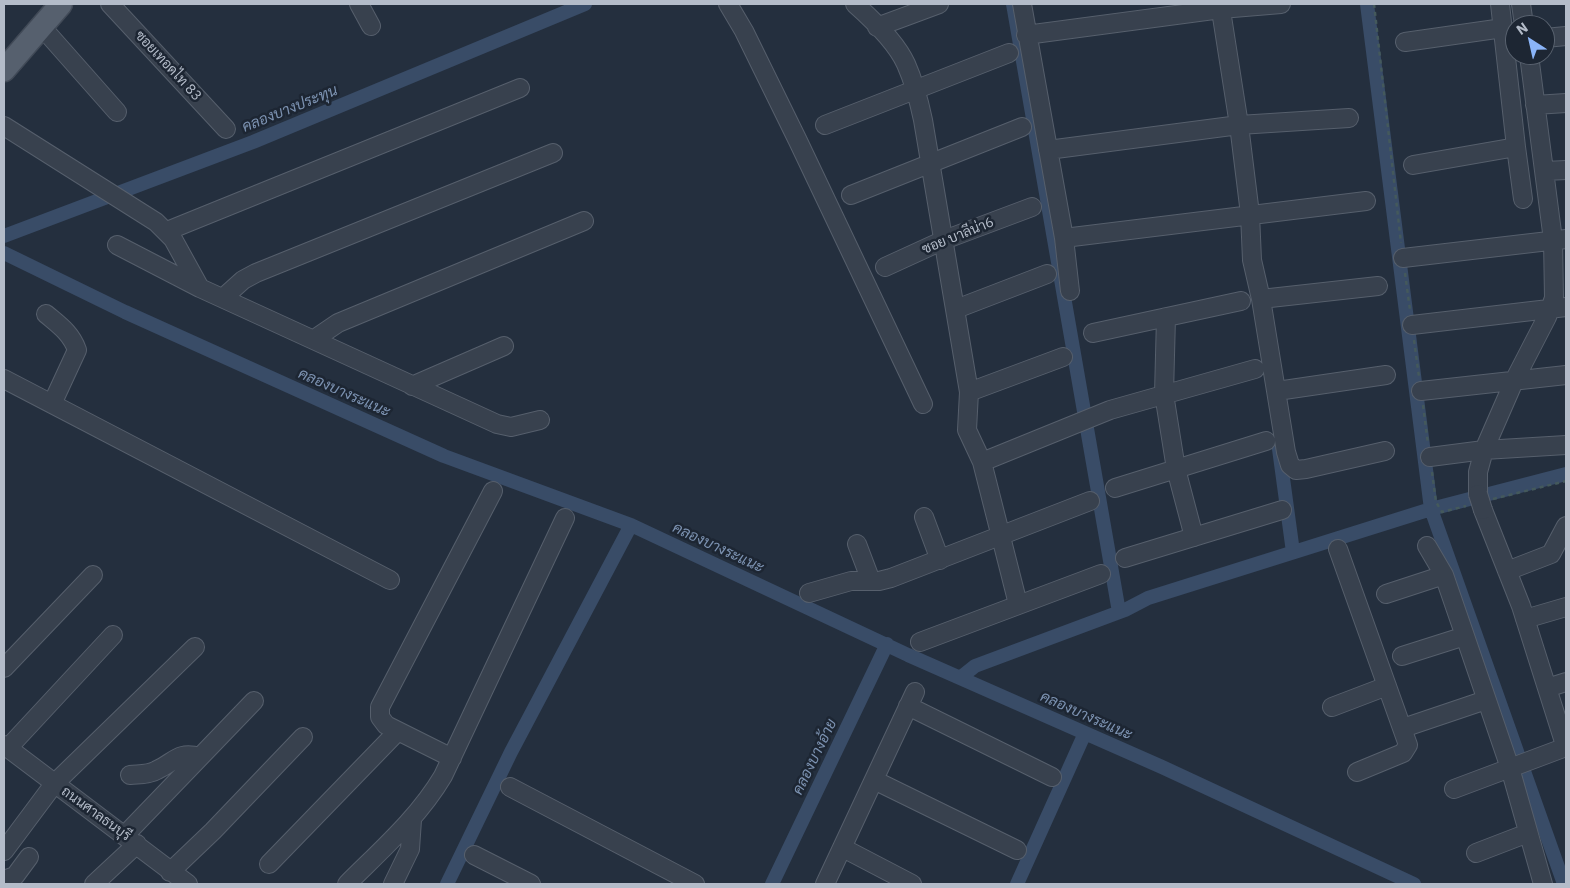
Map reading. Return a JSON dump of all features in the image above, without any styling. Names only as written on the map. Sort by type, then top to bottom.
[{"type":"main road","points":[[5,65],[58,5]]},
{"type":"street","name":"ซอยเทอดไท 83","points":[[110,4],[226,129]]},
{"type":"street","points":[[359,4],[371,26]]},
{"type":"street","points":[[728,4],[744,31],[790,124],[923,404]]},
{"type":"street","points":[[855,4],[898,51],[906,63],[915,89],[944,240],[969,392],[967,430],[982,462],[1018,604]]},
{"type":"street","points":[[877,27],[939,4]]},
{"type":"street","points":[[1022,4],[1026,35],[1064,238],[1070,291]]},
{"type":"street","points":[[1026,35],[1221,6],[1281,4]]},
{"type":"street","points":[[1500,4],[1523,199]]},
{"type":"street","points":[[1221,6],[1250,214],[1252,260],[1261,299],[1286,452],[1290,465],[1296,470],[1384,451]]},
{"type":"street","points":[[41,26],[117,112]]},
{"type":"street","points":[[1405,42],[1503,28]]},
{"type":"street","points":[[824,125],[1009,53]]},
{"type":"street","points":[[1530,65],[1545,172],[1560,240],[1554,298],[1558,308]]},
{"type":"street","points":[[167,231],[520,88]]},
{"type":"street","points":[[1535,105],[1566,103]]},
{"type":"street","points":[[1048,150],[1239,125],[1350,118]]},
{"type":"street","points":[[4,126],[140,210],[167,231],[200,288]]},
{"type":"street","points":[[851,195],[1022,126]]},
{"type":"street","points":[[1413,165],[1516,147]]},
{"type":"street","points":[[223,298],[243,280],[256,273],[553,153]]},
{"type":"street","points":[[1545,172],[1566,170]]},
{"type":"street","points":[[1064,238],[1366,201]]},
{"type":"street","name":"ซอย บาลีน่า6","points":[[886,267],[944,240],[1032,207]]},
{"type":"street","points":[[313,340],[338,323],[355,315],[584,221]]},
{"type":"street","points":[[1403,258],[1560,240]]},
{"type":"street","points":[[117,245],[200,288],[412,386],[506,427],[540,420]]},
{"type":"street","points":[[956,309],[1047,274]]},
{"type":"street","points":[[1261,299],[1378,286]]},
{"type":"street","points":[[1093,333],[1241,301]]},
{"type":"street","points":[[1412,325],[1558,308]]},
{"type":"street","points":[[1454,789],[1566,748],[1525,619],[1481,502],[1478,472],[1484,450],[1515,379],[1558,308]]},
{"type":"street","points":[[46,314],[66,330],[73,339],[77,350],[52,404]]},
{"type":"street","points":[[1166,317],[1164,394],[1176,468],[1194,537]]},
{"type":"street","points":[[412,386],[504,346]]},
{"type":"street","points":[[969,392],[1063,357]]},
{"type":"street","points":[[982,462],[1110,410],[1255,369]]},
{"type":"street","points":[[1277,391],[1386,375]]},
{"type":"street","points":[[1421,391],[1515,379],[1566,375]]},
{"type":"street","points":[[4,379],[390,580]]},
{"type":"street","points":[[1115,488],[1266,440]]},
{"type":"street","points":[[1430,457],[1484,450],[1566,446]]},
{"type":"street","points":[[452,758],[386,726],[380,717],[380,707],[493,491]]},
{"type":"street","points":[[810,593],[841,582],[891,578],[1090,501]]},
{"type":"street","points":[[1125,558],[1282,510]]},
{"type":"street","points":[[924,517],[940,560]]},
{"type":"street","points":[[347,884],[412,820],[430,799],[452,758],[565,518]]},
{"type":"street","points":[[1507,570],[1551,554],[1566,526]]},
{"type":"street","points":[[858,544],[871,581]]},
{"type":"street","points":[[1427,546],[1444,576],[1466,636],[1486,700],[1521,763],[1528,833],[1543,884]]},
{"type":"street","points":[[1338,549],[1408,745],[1403,753],[1357,772]]},
{"type":"street","points":[[920,642],[1101,574]]},
{"type":"street","points":[[4,668],[92,575]]},
{"type":"street","points":[[1386,594],[1444,576]]},
{"type":"street","points":[[1525,619],[1566,608]]},
{"type":"street","points":[[6,747],[113,635]]},
{"type":"street","points":[[1402,656],[1466,636]]},
{"type":"street","points":[[4,851],[54,784],[195,647]]},
{"type":"street","points":[[1547,688],[1566,682]]},
{"type":"street","points":[[1332,707],[1387,686]]},
{"type":"street","points":[[825,884],[912,699],[1052,777]]},
{"type":"street","points":[[1403,728],[1486,700]]},
{"type":"street","points":[[94,884],[200,757],[254,701]]},
{"type":"street","points":[[269,864],[397,732]]},
{"type":"street","points":[[170,872],[213,832],[302,737]]},
{"type":"street","name":"ถนนศาลธนบุรี","points":[[6,747],[188,884]]},
{"type":"street","points":[[130,775],[157,770],[180,755],[190,754],[200,757]]},
{"type":"street","points":[[874,780],[1017,850]]},
{"type":"street","points":[[510,787],[695,884]]},
{"type":"street","points":[[393,884],[410,848],[413,836],[412,820]]},
{"type":"street","points":[[1476,854],[1528,833]]},
{"type":"street","points":[[843,848],[912,884]]},
{"type":"street","points":[[474,855],[531,884]]},
{"type":"street","points":[[4,880],[15,876],[30,857]]},
{"type":"path","points":[[1374,4],[1403,258],[1436,502],[1442,512],[1566,480]]},
{"type":"waterway","name":"คลองบางประทุน","points":[[4,236],[253,142],[585,4]]},
{"type":"waterway","points":[[1013,4],[1119,612]]},
{"type":"waterway","points":[[1367,4],[1431,509],[1564,884]]},
{"type":"waterway","name":"คลองบางระแนะ","points":[[4,253],[125,312],[444,456],[631,525],[908,655],[1162,767],[1414,884]]},
{"type":"waterway","points":[[1279,449],[1293,552]]},
{"type":"waterway","points":[[960,678],[975,666],[1125,610],[1148,598],[1431,509],[1566,474]]},
{"type":"waterway","points":[[447,884],[511,752],[631,525]]},
{"type":"waterway","name":"คลองบางอ้าย","points":[[772,884],[887,644]]},
{"type":"waterway","points":[[1017,884],[1085,733]]}]
